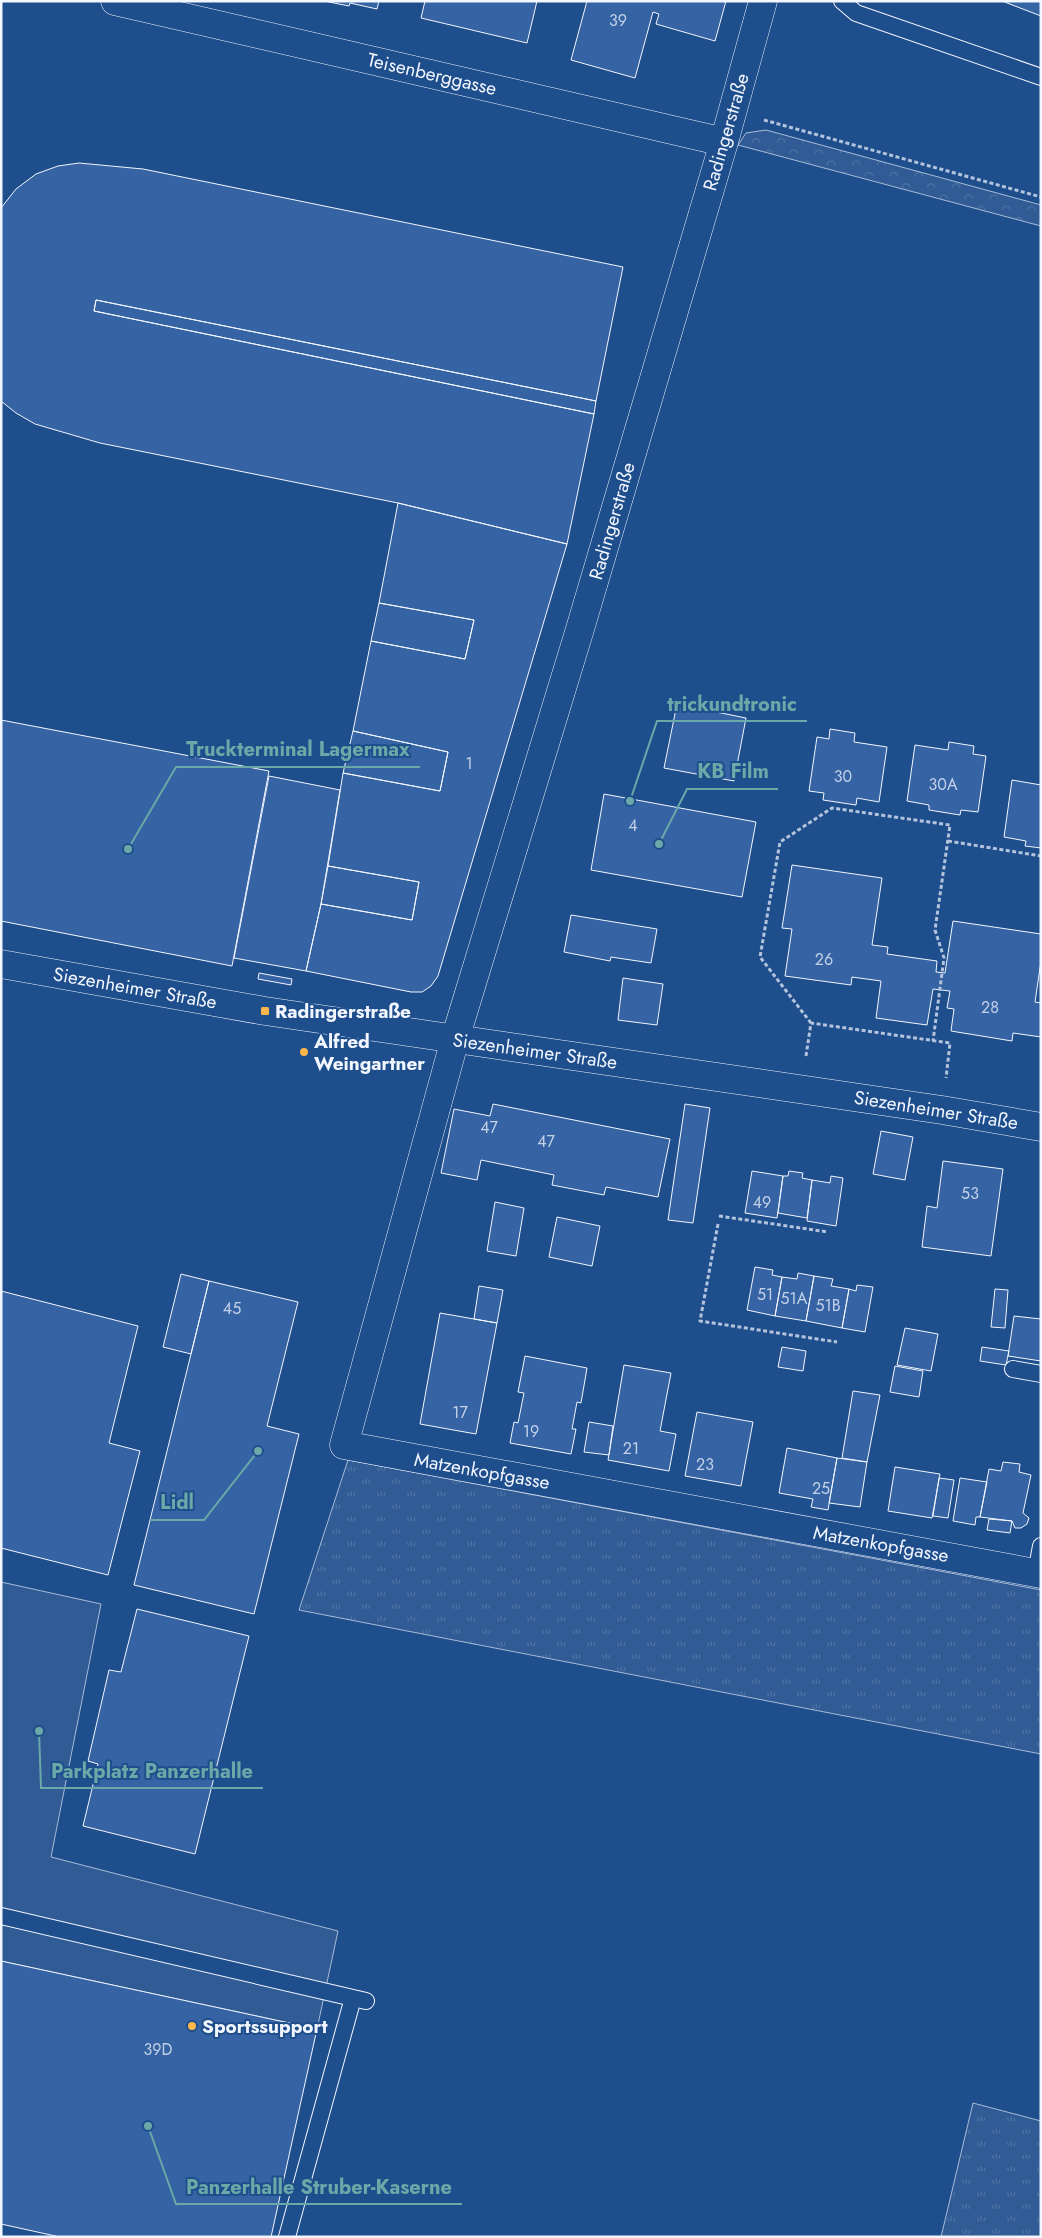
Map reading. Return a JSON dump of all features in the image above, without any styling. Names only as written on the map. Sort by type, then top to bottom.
[{"type":"street","name":"Radingerstraße","points":[[455,1039],[583,620],[724,142],[763,1]]},
{"type":"street","name":"Teisenberggasse","points":[[132,3],[724,142]]},
{"type":"street","name":"Siezenheimer Straße","points":[[1,964],[189,999],[942,1110],[1041,1127]]},
{"type":"street","name":"Matzenkopfgasse","points":[[455,1039],[344,1445],[1038,1573]]},
{"type":"lane","points":[[842,1],[856,13],[1041,78]]},
{"type":"lane","points":[[1013,1369],[1041,1374]]},
{"type":"lane","name":"Matzenkopfgasse","points":[[1038,1573],[1041,1546]]},
{"type":"lane","points":[[1,1916],[359,2000],[287,2237]]},
{"type":"path","points":[[733,111],[1041,197]]},
{"type":"path","points":[[933,1041],[944,958],[935,930],[950,825],[832,808],[780,842],[760,957],[811,1023],[933,1041],[950,1043],[942,1110]]},
{"type":"path","points":[[948,841],[1041,856]]},
{"type":"path","points":[[801,1090],[811,1023]]},
{"type":"path","points":[[719,1216],[828,1232]]},
{"type":"path","points":[[718,1224],[700,1321],[837,1342]]},
{"type":"green space","points":[[766,130],[1041,205],[1041,226],[738,145],[746,133]]},
{"type":"green space","points":[[348,1460],[1041,1590],[1041,1754],[299,1610]]},
{"type":"green space","points":[[973,2103],[1041,2121],[1041,2237],[941,2237]]},
{"type":"shaded area","points":[[1,1582],[101,1604],[51,1857],[338,1931],[317,2029],[1,1961]]},
{"type":"building","points":[[324,1],[379,1],[377,9],[350,3],[349,6]]},
{"type":"building","points":[[425,1],[537,1],[527,43],[421,18]]},
{"type":"building","points":[[587,1],[726,1],[715,41],[656,24],[659,14],[653,12],[635,78],[571,60]]},
{"type":"building","points":[[1002,1],[1041,1],[1041,16]]},
{"type":"building","points":[[79,163],[143,169],[623,267],[596,401],[96,300],[94,311],[594,414],[567,544],[398,503],[100,443],[35,424],[16,413],[1,401],[1,208],[16,189],[36,174],[58,166]]},
{"type":"building","points":[[96,300],[596,401],[594,414],[94,311]]},
{"type":"building","points":[[398,503],[567,544],[438,976],[431,986],[422,992],[411,992],[306,971],[321,904],[412,920],[419,882],[328,866],[343,773],[440,791],[448,752],[353,731],[371,641],[465,659],[474,620],[379,603]]},
{"type":"building","points":[[379,603],[474,620],[465,659],[371,641]]},
{"type":"building","points":[[677,704],[746,718],[734,781],[664,768]]},
{"type":"building","points":[[1,720],[269,771],[232,966],[1,921]]},
{"type":"building","points":[[830,729],[855,733],[854,742],[887,747],[879,802],[857,798],[856,805],[823,800],[824,793],[809,791],[817,737],[829,739]]},
{"type":"building","points":[[353,731],[448,752],[440,791],[343,773]]},
{"type":"building","points":[[949,742],[974,746],[973,754],[986,756],[978,812],[961,810],[960,815],[929,810],[929,805],[907,801],[915,745],[948,750]]},
{"type":"building","points":[[269,776],[340,790],[321,904],[306,971],[234,958]]},
{"type":"building","points":[[1012,780],[1041,785],[1041,848],[1025,846],[1026,841],[1004,837]]},
{"type":"building","points":[[604,794],[756,822],[742,897],[591,870]]},
{"type":"building","points":[[792,865],[882,878],[872,945],[888,947],[887,954],[937,961],[936,972],[945,973],[953,921],[1041,934],[1041,961],[1035,1002],[1041,1003],[1041,1037],[1013,1033],[1012,1041],[951,1031],[954,1009],[947,1008],[950,991],[933,989],[927,1025],[876,1018],[881,981],[852,977],[851,985],[785,976],[792,929],[782,928]]},
{"type":"building","points":[[328,866],[419,882],[412,920],[321,904]]},
{"type":"building","points":[[571,915],[657,929],[651,963],[611,957],[610,961],[564,952]]},
{"type":"building","points":[[259,973],[292,979],[291,985],[258,979]]},
{"type":"building","points":[[623,978],[663,984],[657,1025],[618,1020]]},
{"type":"building","points":[[493,1104],[670,1139],[658,1197],[606,1187],[604,1195],[552,1185],[554,1175],[481,1160],[477,1180],[441,1173],[454,1109],[490,1116]]},
{"type":"building","points":[[685,1104],[710,1108],[693,1223],[668,1220]]},
{"type":"building","points":[[881,1131],[913,1137],[905,1180],[873,1174]]},
{"type":"building","points":[[943,1161],[1003,1169],[991,1256],[922,1247],[927,1206],[937,1208]]},
{"type":"building","points":[[752,1171],[783,1176],[777,1218],[745,1213]]},
{"type":"building","points":[[789,1171],[803,1173],[802,1178],[812,1180],[807,1218],[778,1213],[783,1176],[788,1176]]},
{"type":"building","points":[[831,1176],[843,1178],[836,1226],[807,1221],[812,1180],[830,1183]]},
{"type":"building","points":[[495,1202],[524,1208],[516,1256],[487,1251]]},
{"type":"building","points":[[557,1217],[600,1226],[592,1266],[549,1257]]},
{"type":"building","points":[[755,1267],[773,1270],[772,1275],[782,1277],[775,1316],[747,1310]]},
{"type":"building","points":[[798,1273],[814,1276],[806,1321],[775,1316],[782,1277],[797,1279]]},
{"type":"building","points":[[181,1274],[209,1281],[191,1354],[163,1347]]},
{"type":"building","points":[[814,1276],[833,1279],[831,1286],[849,1289],[842,1328],[806,1321]]},
{"type":"building","points":[[209,1281],[298,1302],[267,1426],[299,1434],[254,1614],[134,1585]]},
{"type":"building","points":[[857,1285],[873,1287],[865,1332],[842,1328],[849,1289],[856,1291]]},
{"type":"building","points":[[479,1286],[503,1290],[497,1323],[474,1319]]},
{"type":"building","points":[[995,1289],[1008,1290],[1005,1328],[991,1327]]},
{"type":"building","points":[[1,1291],[138,1326],[109,1443],[140,1451],[108,1575],[1,1548]]},
{"type":"building","points":[[440,1313],[497,1323],[476,1434],[420,1424]]},
{"type":"building","points":[[1014,1316],[1041,1319],[1041,1361],[1008,1356]]},
{"type":"building","points":[[905,1328],[938,1334],[931,1371],[897,1365]]},
{"type":"building","points":[[782,1347],[806,1351],[803,1371],[778,1367]]},
{"type":"building","points":[[982,1347],[1009,1351],[1006,1365],[980,1361]]},
{"type":"building","points":[[525,1356],[587,1368],[581,1403],[577,1402],[572,1429],[576,1429],[571,1454],[510,1443],[514,1422],[518,1423],[524,1393],[518,1392]]},
{"type":"building","points":[[624,1365],[671,1373],[660,1431],[676,1434],[669,1471],[608,1460]]},
{"type":"building","points":[[895,1366],[923,1371],[919,1397],[890,1392]]},
{"type":"building","points":[[853,1391],[880,1395],[867,1462],[842,1458]]},
{"type":"building","points":[[697,1412],[753,1422],[741,1486],[685,1476]]},
{"type":"building","points":[[589,1422],[613,1426],[609,1455],[584,1452]]},
{"type":"building","points":[[787,1448],[837,1458],[828,1510],[811,1507],[813,1499],[779,1493]]},
{"type":"building","points":[[837,1458],[867,1462],[860,1507],[829,1503]]},
{"type":"building","points":[[1003,1462],[1020,1464],[1019,1472],[1031,1475],[1023,1513],[1029,1518],[1027,1524],[1021,1528],[1015,1528],[1012,1521],[980,1517],[989,1469],[1001,1471]]},
{"type":"building","points":[[895,1467],[940,1474],[932,1518],[888,1511]]},
{"type":"building","points":[[939,1478],[954,1480],[948,1518],[933,1516]]},
{"type":"building","points":[[960,1478],[987,1482],[980,1517],[976,1517],[975,1525],[953,1521]]},
{"type":"building","points":[[989,1519],[1012,1521],[1010,1533],[987,1530]]},
{"type":"building","points":[[137,1609],[249,1636],[195,1854],[83,1826],[98,1764],[88,1761],[109,1670],[121,1672]]},
{"type":"building","points":[[1,1961],[317,2029],[271,2237],[60,2237],[1,2224]]},
{"type":"place","name":"trickundtronic","points":[[630,801]]},
{"type":"place","name":"KB Film","points":[[659,844]]},
{"type":"place","name":"Truckterminal Lagermax","points":[[128,849]]},
{"type":"place","name":"Radingerstraße","points":[[265,1011]]},
{"type":"place","name":"Alfred Weingartner","points":[[304,1052]]},
{"type":"place","name":"Lidl","points":[[258,1451]]},
{"type":"place","name":"Parkplatz Panzerhalle","points":[[39,1731]]},
{"type":"place","name":"Sportssupport","points":[[192,2026]]},
{"type":"place","name":"Panzerhalle Struber-Kaserne","points":[[148,2126]]}]
